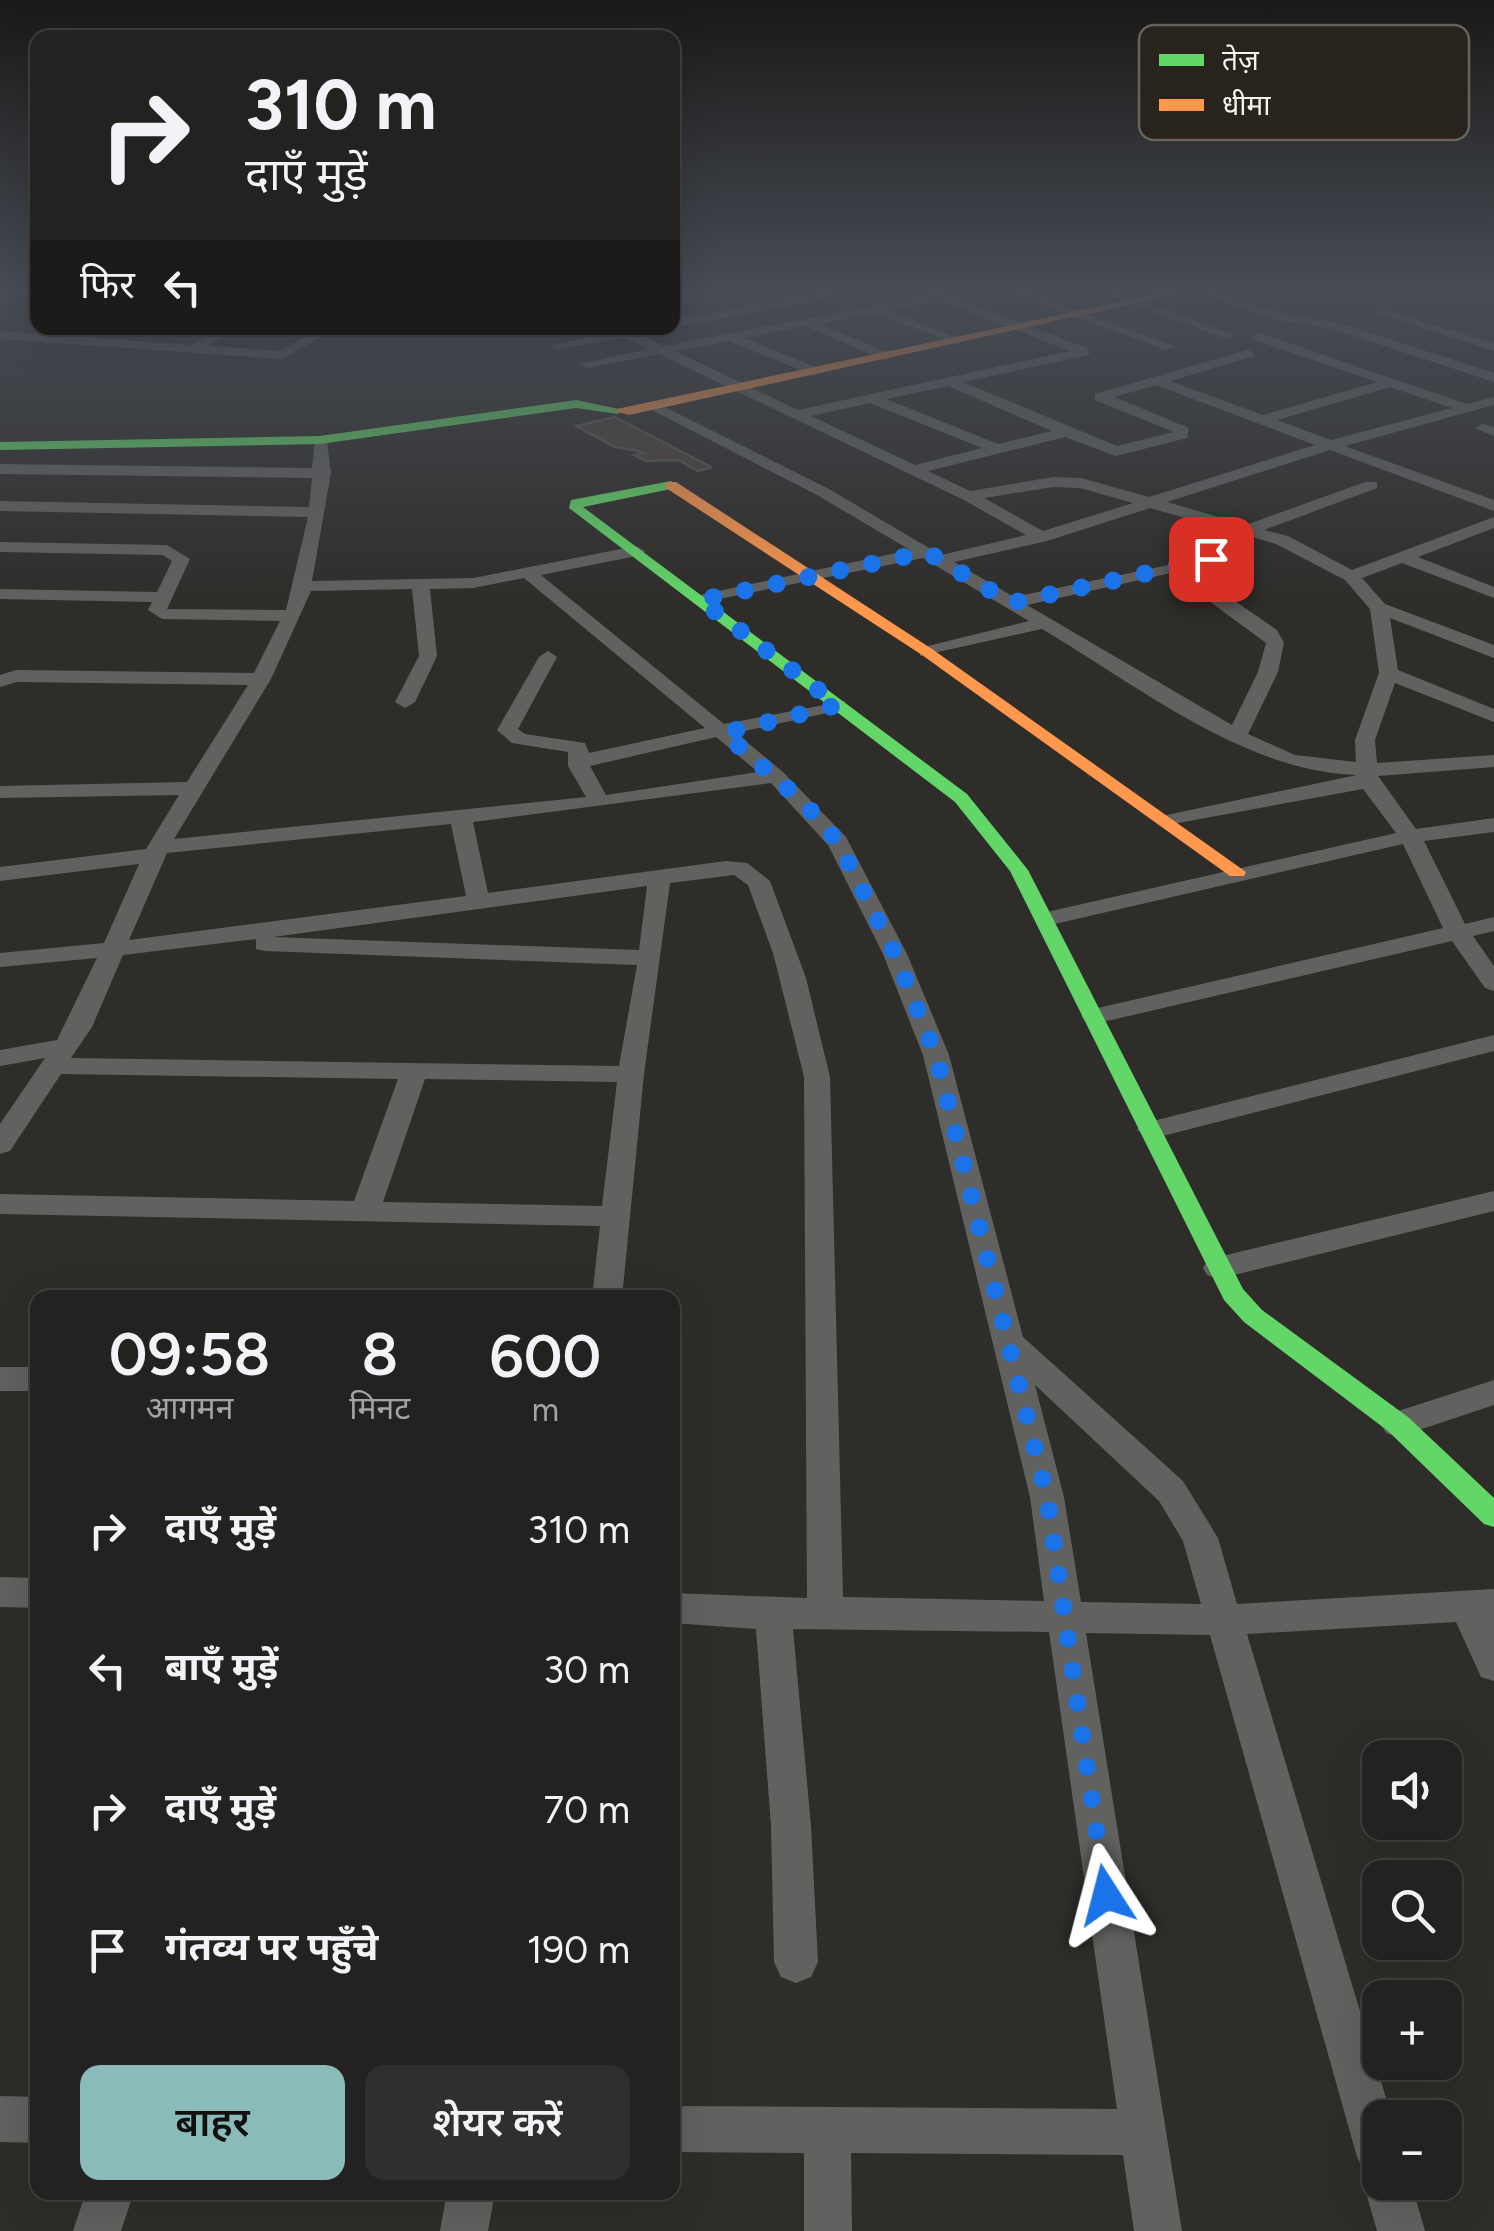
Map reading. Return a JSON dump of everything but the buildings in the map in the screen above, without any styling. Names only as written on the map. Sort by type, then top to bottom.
[{"type":"street","points":[[0,446],[320,440],[576,404],[621,412],[701,396]]},
{"type":"street","points":[[755,396],[968,496],[1041,537]]},
{"type":"street","points":[[793,415],[887,396]]},
{"type":"street","points":[[983,396],[1116,452],[1185,433],[1100,397],[1103,396]]},
{"type":"street","points":[[1198,396],[1494,506]]},
{"type":"street","points":[[1262,420],[1343,396]]},
{"type":"street","points":[[1432,396],[1466,408]]},
{"type":"street","points":[[874,399],[996,449]]},
{"type":"street","points":[[700,600],[813,576],[1041,537],[1330,445],[1494,401]]},
{"type":"street","points":[[654,406],[823,492],[1236,738],[1285,760],[1367,776]]},
{"type":"street","points":[[913,470],[1066,432]]},
{"type":"street","points":[[0,1144],[62,1056],[156,851],[190,788],[261,679],[293,616],[306,586],[323,473],[320,440]]},
{"type":"street","points":[[0,469],[323,473]]},
{"type":"street","points":[[968,496],[1068,481],[1250,528],[1351,576],[1379,608],[1494,652]]},
{"type":"street","points":[[1237,872],[928,652],[673,484],[576,503],[576,508],[838,705],[984,821],[1046,919],[1233,1294],[1253,1316],[1398,1424],[1494,1516]]},
{"type":"street","points":[[1250,528],[1371,486]]},
{"type":"street","points":[[0,506],[317,512]]},
{"type":"street","points":[[1351,576],[1494,522]]},
{"type":"street","points":[[1471,531],[1494,540]]},
{"type":"street","points":[[0,547],[177,553],[181,559],[157,610],[162,614],[293,616]]},
{"type":"street","points":[[306,586],[420,587],[528,574],[636,551]]},
{"type":"street","points":[[1400,556],[1494,593]]},
{"type":"street","points":[[1011,603],[1211,559]]},
{"type":"street","points":[[1174,567],[1270,634],[1275,643],[1268,672],[1236,738]]},
{"type":"street","points":[[528,574],[776,776],[838,842],[895,954],[936,1055],[1012,1345],[1047,1497],[1062,1618],[1158,2231]]},
{"type":"street","points":[[405,702],[428,656],[420,587]]},
{"type":"street","points":[[0,594],[164,596]]},
{"type":"street","points":[[1379,608],[1390,673],[1365,740],[1367,776],[1410,836],[1456,930],[1494,982]]},
{"type":"street","points":[[928,652],[1044,622]]},
{"type":"street","points":[[1,657],[11,662],[2,680],[261,679]]},
{"type":"street","points":[[548,657],[508,730],[519,739],[574,746],[581,752],[580,761],[600,802]]},
{"type":"street","points":[[1390,673],[1494,716]]},
{"type":"street","points":[[580,761],[724,733],[838,705]]},
{"type":"street","points":[[1170,821],[1367,776],[1494,761]]},
{"type":"street","points":[[0,874],[156,851],[600,802],[776,776]]},
{"type":"street","points":[[0,792],[190,788]]},
{"type":"street","points":[[461,818],[479,904]]},
{"type":"street","points":[[1046,919],[1237,872],[1410,836],[1494,825]]},
{"type":"street","points":[[0,960],[184,942],[726,868],[739,868],[758,881],[806,1011],[817,1078],[826,1612]]},
{"type":"street","points":[[608,1290],[630,1074],[659,879]]},
{"type":"street","points":[[1094,1016],[1494,924]]},
{"type":"street","points":[[184,942],[650,958]]},
{"type":"street","points":[[1151,1130],[1494,1043]]},
{"type":"street","points":[[0,1058],[62,1056],[414,1071],[630,1074]]},
{"type":"street","points":[[364,1213],[414,1071]]},
{"type":"street","points":[[1218,1268],[1494,1201]]},
{"type":"street","points":[[0,1204],[618,1216]]},
{"type":"street","points":[[1012,1345],[1187,1510],[1200,1538],[1363,2100]]},
{"type":"street","points":[[0,1379],[30,1379]]},
{"type":"street","points":[[1398,1424],[1494,1392]]},
{"type":"street","points":[[0,1592],[30,1592]]},
{"type":"street","points":[[680,1609],[773,1615],[826,1612],[1223,1620],[1481,1605],[1494,1665]]},
{"type":"street","points":[[773,1615],[792,1826],[796,1962]]},
{"type":"street","points":[[0,2120],[30,2120]]},
{"type":"street","points":[[680,2129],[1144,2132]]},
{"type":"street","points":[[827,2131],[828,2231]]},
{"type":"street","points":[[97,2231],[107,2200]]},
{"type":"street","points":[[464,2231],[470,2200]]},
{"type":"street","points":[[1393,2200],[1402,2231]]},
{"type":"traffic: fast","points":[[0,446],[320,440],[576,404],[618,410]]},
{"type":"traffic: fast","points":[[671,485],[576,503],[576,508],[961,798],[1019,870],[1233,1294],[1253,1316],[1398,1424],[1494,1516]]},
{"type":"traffic: slow","points":[[618,410],[698,396]]},
{"type":"traffic: slow","points":[[671,485],[927,652],[1237,872]]},
{"type":"route","points":[[1106,1895],[1047,1497],[1012,1345],[936,1055],[895,954],[838,842],[776,776],[724,733],[838,705],[700,600],[927,552],[1011,603],[1211,559]]}]
